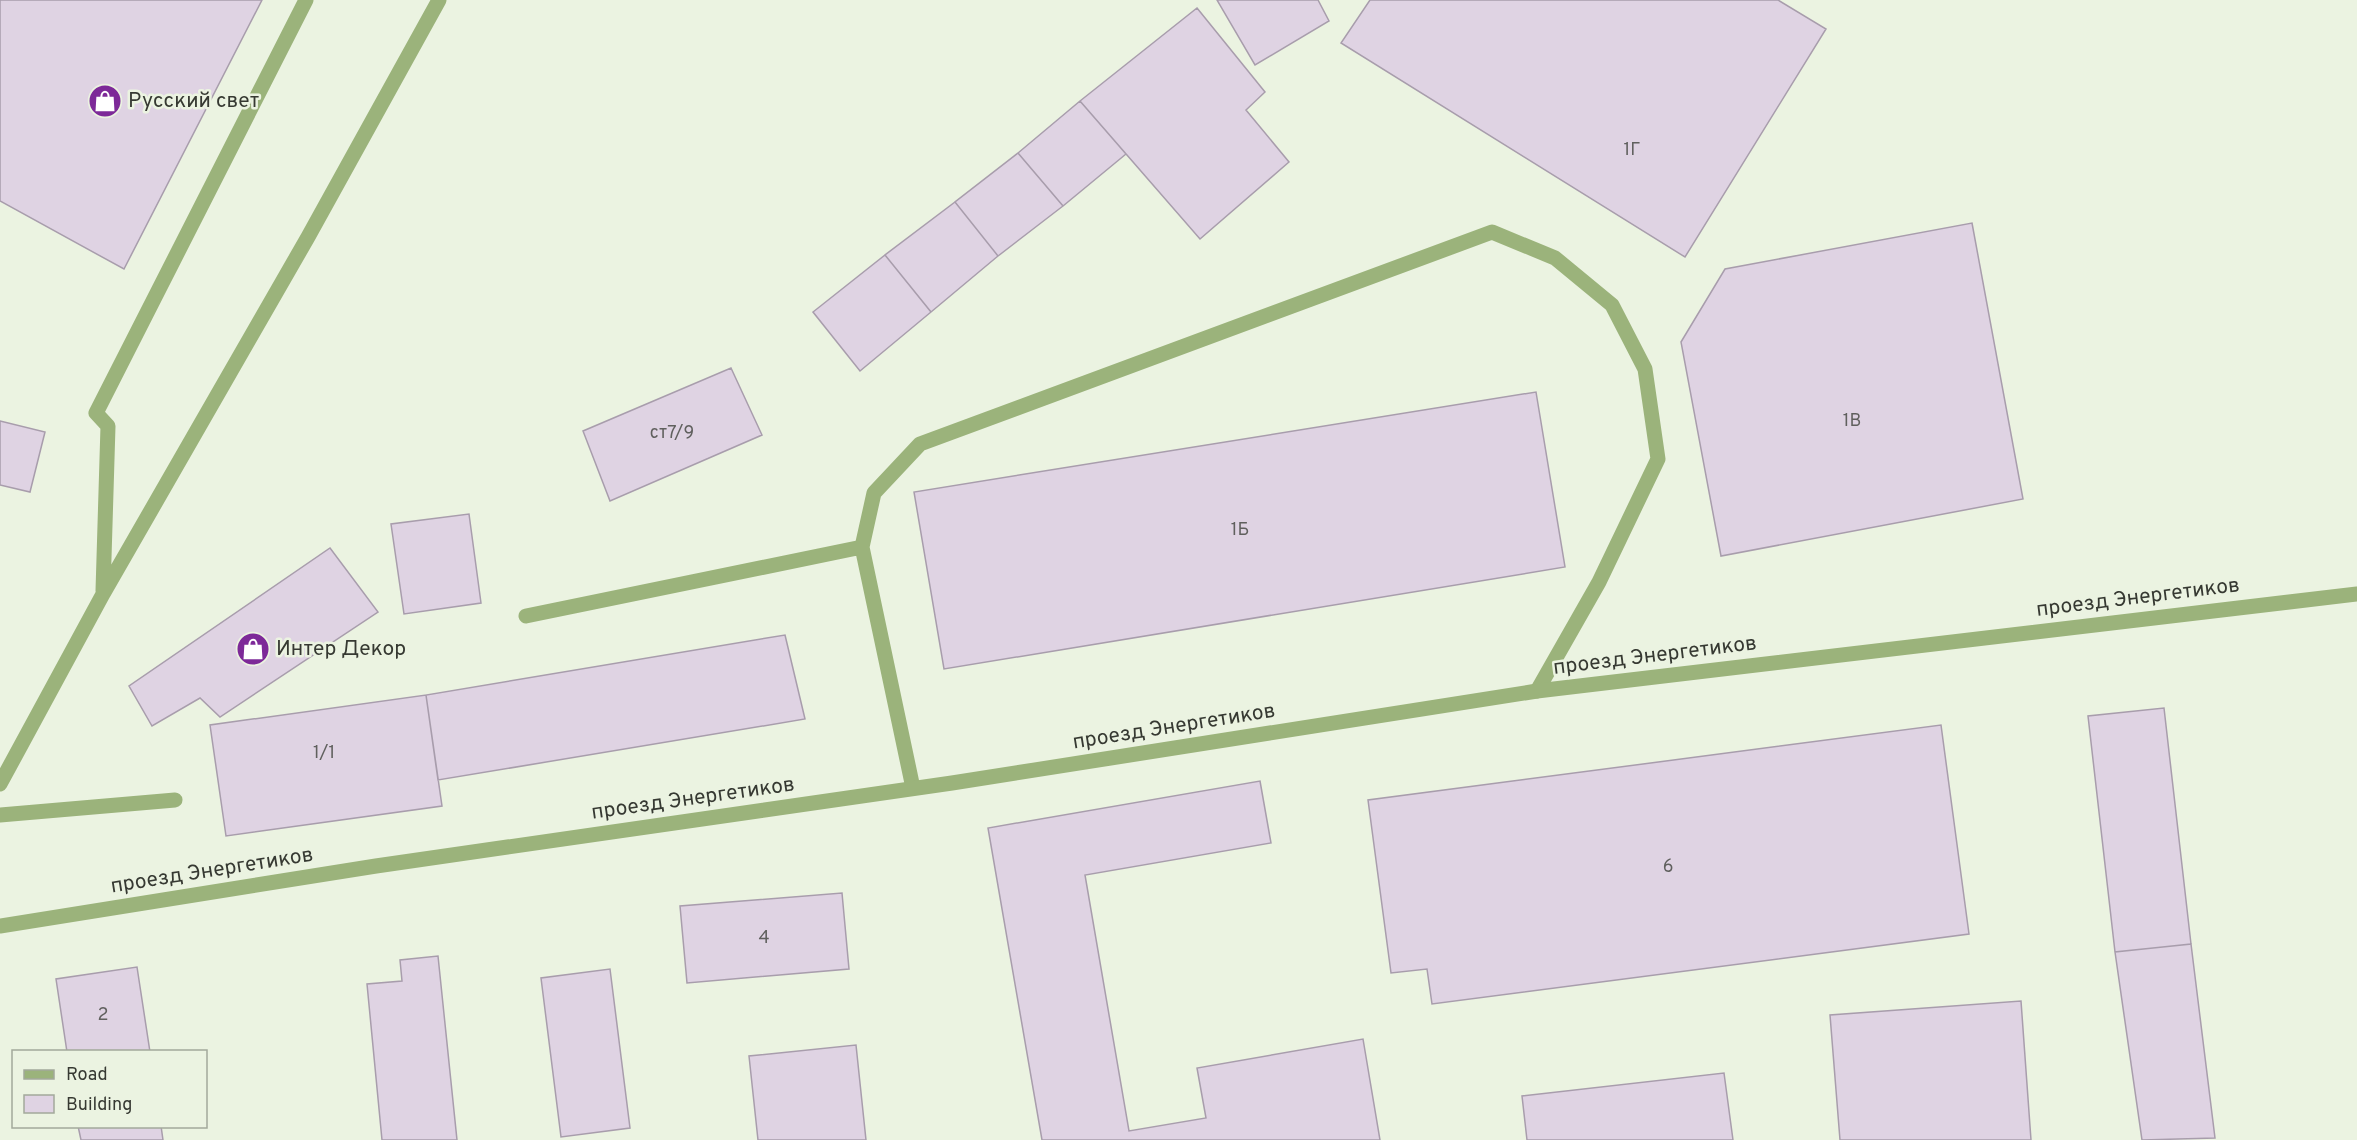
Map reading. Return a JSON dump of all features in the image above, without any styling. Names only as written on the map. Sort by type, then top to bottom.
[{"type":"street","points":[[103,594],[108,426],[96,413],[306,0]]},
{"type":"street","points":[[0,784],[103,594],[308,237],[439,0]]},
{"type":"street","points":[[913,788],[862,548],[874,493],[920,444],[1492,232],[1556,258],[1612,305],[1646,369],[1658,459],[1599,582],[1537,691]]},
{"type":"street","points":[[526,616],[862,548]]},
{"type":"street","name":"проезд Энергетиков","points":[[0,926],[1537,691],[2357,594]]},
{"type":"street","points":[[0,814],[175,800]]},
{"type":"building","name":"Русский свет","points":[[0,0],[262,0],[124,269],[0,201]]},
{"type":"building","points":[[1217,0],[1318,0],[1329,21],[1255,65]]},
{"type":"building","points":[[1370,0],[1778,0],[1826,29],[1685,257],[1341,43]]},
{"type":"building","points":[[1197,8],[1265,92],[1246,110],[1289,162],[1200,239],[1080,101]]},
{"type":"building","points":[[1080,101],[1126,154],[1063,206],[1018,153]]},
{"type":"building","points":[[1018,153],[1063,206],[998,256],[955,202]]},
{"type":"building","points":[[955,202],[998,256],[931,312],[885,255]]},
{"type":"building","points":[[1972,223],[2023,499],[1721,556],[1681,342],[1725,269]]},
{"type":"building","points":[[885,255],[931,312],[860,371],[813,312]]},
{"type":"building","points":[[731,368],[762,435],[610,501],[583,431]]},
{"type":"building","points":[[1536,392],[1565,567],[944,669],[914,492]]},
{"type":"building","points":[[0,421],[45,432],[30,492],[0,485]]},
{"type":"building","points":[[469,514],[481,603],[404,614],[391,524]]},
{"type":"building","name":"Интер Декор","points":[[330,548],[378,612],[220,717],[200,698],[152,726],[129,686]]},
{"type":"building","points":[[785,635],[805,719],[438,780],[426,695]]},
{"type":"building","points":[[426,695],[442,806],[226,836],[210,725]]},
{"type":"building","points":[[2164,708],[2191,944],[2115,952],[2088,716]]},
{"type":"building","points":[[1941,725],[1969,934],[1432,1004],[1427,969],[1391,973],[1368,800]]},
{"type":"building","points":[[1260,781],[1271,843],[1085,875],[1129,1131],[1206,1118],[1197,1068],[1363,1039],[1380,1140],[1042,1140],[988,828]]},
{"type":"building","points":[[842,893],[849,969],[687,983],[680,906]]},
{"type":"building","points":[[2191,944],[2215,1138],[2142,1140],[2115,952]]},
{"type":"building","points":[[438,956],[457,1140],[382,1140],[367,984],[402,981],[400,960]]},
{"type":"building","points":[[137,967],[150,1050],[67,1050],[56,979]]},
{"type":"building","points":[[610,969],[630,1128],[561,1137],[541,978]]},
{"type":"building","points":[[2021,1001],[2031,1140],[1840,1140],[1830,1015]]},
{"type":"building","points":[[856,1045],[866,1140],[758,1140],[749,1056]]},
{"type":"building","points":[[1724,1073],[1733,1140],[1527,1140],[1522,1096]]},
{"type":"building","points":[[78,1128],[161,1128],[163,1140],[81,1140]]},
{"type":"place","name":"Русский свет","points":[[105,101]]},
{"type":"place","name":"Интер Декор","points":[[253,649]]}]
